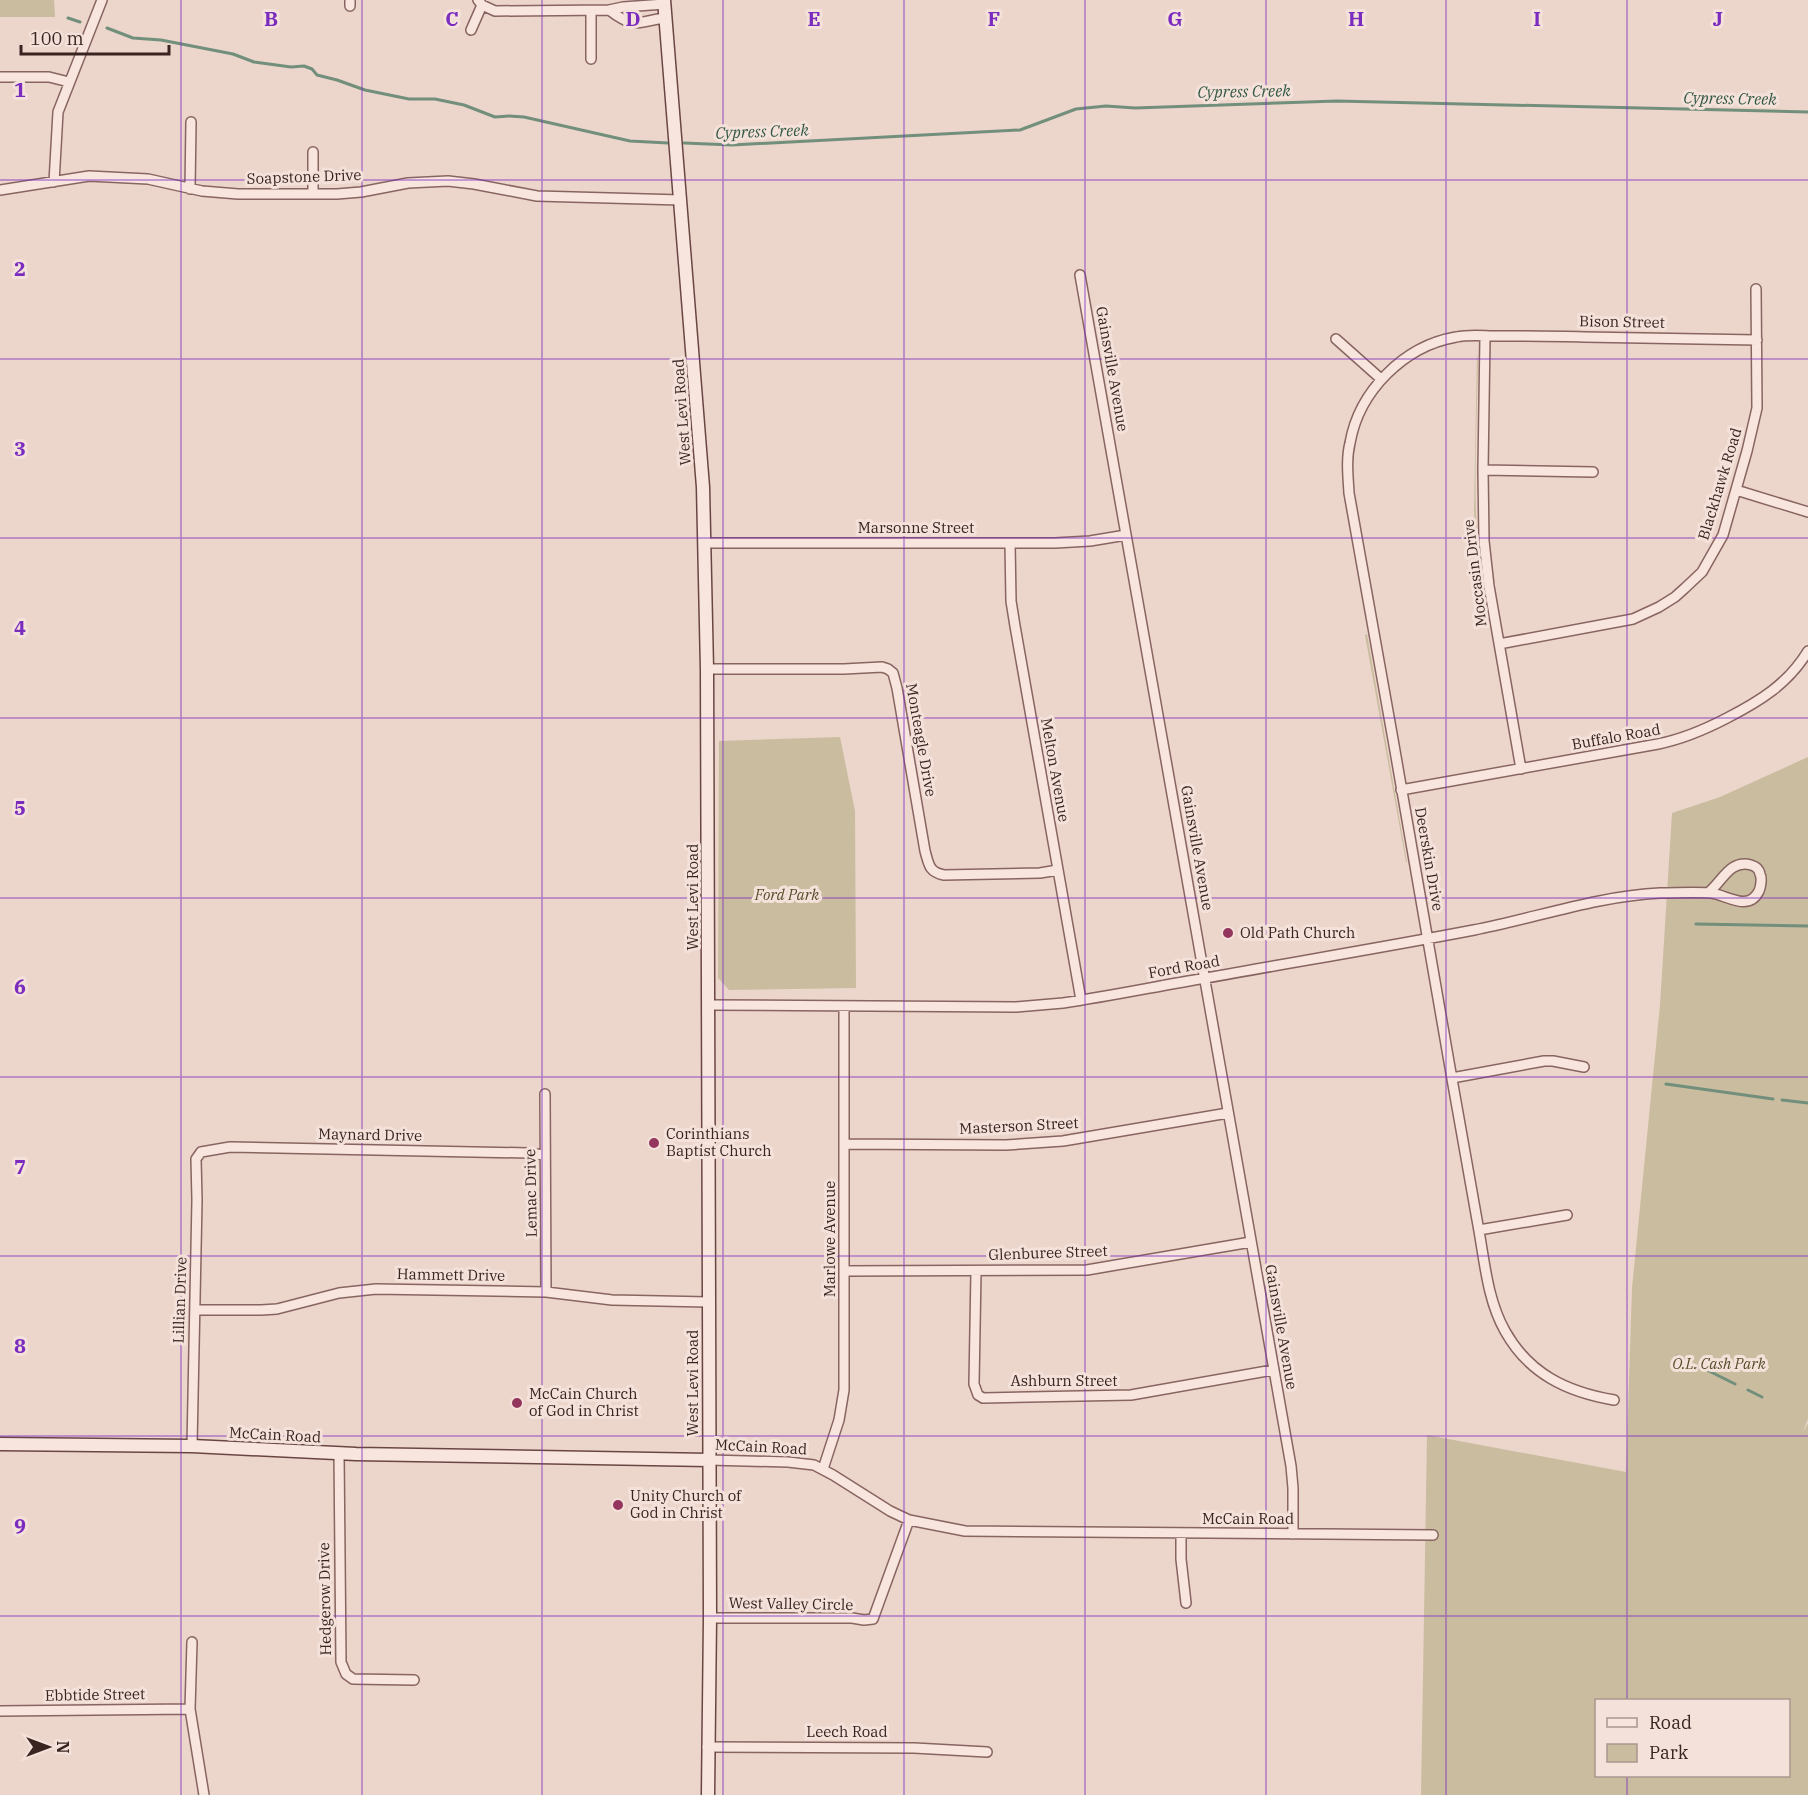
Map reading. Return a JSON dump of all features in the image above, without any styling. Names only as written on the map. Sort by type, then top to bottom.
[{"type":"street","points":[[54,182],[58,112],[102,0]]},
{"type":"street","points":[[471,30],[480,2],[495,11],[591,11],[664,2]]},
{"type":"street","name":"West Levi Road","points":[[664,2],[703,487],[705,543],[710,1618],[708,1795]]},
{"type":"street","points":[[609,10],[629,23],[639,24],[647,20],[666,18]]},
{"type":"street","points":[[591,11],[591,58]]},
{"type":"street","points":[[0,76],[49,77],[69,82]]},
{"type":"street","points":[[190,189],[191,122]]},
{"type":"street","points":[[313,152],[313,194]]},
{"type":"street","name":"Soapstone Drive","points":[[0,190],[90,176],[114,176],[148,178],[218,194],[347,194],[408,183],[448,181],[537,196],[681,200]]},
{"type":"street","name":"Gainsville Avenue","points":[[1080,275],[1292,1476],[1293,1534]]},
{"type":"street","name":"Blackhawk Road","points":[[1499,644],[1632,620],[1670,601],[1699,575],[1723,535],[1757,408],[1756,289]]},
{"type":"street","name":"Deerskin Drive","points":[[1485,336],[1460,336],[1434,344],[1408,357],[1381,380],[1366,400],[1354,426],[1348,450],[1349,493],[1494,1306],[1514,1346],[1536,1368],[1560,1385],[1582,1394],[1614,1400]]},
{"type":"street","name":"Bison Street","points":[[1485,336],[1757,340]]},
{"type":"street","name":"Moccasin Drive","points":[[1485,336],[1484,541],[1489,586],[1521,769]]},
{"type":"street","points":[[1336,339],[1381,380]]},
{"type":"street","points":[[1483,470],[1593,472]]},
{"type":"street","points":[[1736,490],[1808,512]]},
{"type":"street","name":"Marsonne Street","points":[[705,543],[1083,542],[1126,535]]},
{"type":"street","name":"Melton Avenue","points":[[1010,543],[1013,611],[1081,1000]]},
{"type":"street","name":"Buffalo Road","points":[[1401,790],[1664,743],[1693,735],[1769,694],[1788,679],[1808,651]]},
{"type":"street","name":"Monteagle Drive","points":[[707,669],[882,667],[888,669],[895,678],[925,851],[935,873],[944,875],[1040,873],[1058,870]]},
{"type":"street","name":"Ford Road","points":[[708,1005],[1016,1007],[1081,1000],[1428,939],[1512,923],[1601,901],[1659,893],[1708,892],[1723,895],[1735,901],[1746,902],[1759,892],[1761,875],[1756,867],[1740,864],[1731,867],[1716,886],[1708,892]]},
{"type":"street","name":"Marlowe Avenue","points":[[823,1469],[837,1427],[843,1397],[844,1006]]},
{"type":"street","points":[[1452,1078],[1544,1061],[1584,1067]]},
{"type":"street","name":"Lemac Drive","points":[[545,1094],[546,1292]]},
{"type":"street","name":"Masterson Street","points":[[844,1144],[1006,1144],[1063,1141],[1228,1113]]},
{"type":"street","name":"Maynard Drive","points":[[198,1155],[207,1150],[230,1147],[544,1155]]},
{"type":"street","name":"Lillian Drive","points":[[192,1446],[196,1159],[198,1155]]},
{"type":"street","points":[[1479,1230],[1567,1215]]},
{"type":"street","name":"Glenburee Street","points":[[845,1271],[1087,1270],[1251,1242]]},
{"type":"street","name":"Ashburn Street","points":[[976,1271],[974,1384],[978,1395],[983,1398],[1135,1395],[1273,1370]]},
{"type":"street","name":"Hammett Drive","points":[[195,1310],[277,1309],[364,1289],[546,1292],[612,1300],[708,1302]]},
{"type":"street","name":"McCain Road","points":[[0,1444],[192,1446],[339,1453],[800,1462],[823,1469],[890,1511],[909,1520],[949,1529],[980,1532],[1432,1535]]},
{"type":"street","name":"Hedgerow Drive","points":[[339,1453],[341,1662],[346,1674],[353,1678],[414,1680]]},
{"type":"street","name":"West Valley Circle","points":[[710,1618],[873,1619],[909,1520]]},
{"type":"street","points":[[1181,1534],[1181,1559],[1186,1603]]},
{"type":"street","points":[[192,1642],[190,1709],[204,1795]]},
{"type":"street","name":"Ebbtide Street","points":[[0,1710],[190,1709]]},
{"type":"street","name":"Leech Road","points":[[707,1747],[914,1748],[987,1752]]},
{"type":"green space","points":[[0,0],[54,0],[55,17],[0,17]]},
{"type":"green space","points":[[1477,353],[1476,501],[1482,585],[1480,585],[1474,512]]},
{"type":"green space","points":[[1367,634],[1407,862],[1365,635]]},
{"type":"green space","name":"Ford Park","points":[[840,737],[855,811],[856,988],[729,990],[718,978],[719,741]]},
{"type":"green space","name":"O.L. Cash Park","points":[[1808,757],[1808,1419],[1803,1432],[1808,1423],[1808,1795],[1421,1795],[1427,1435],[1626,1472],[1632,1288],[1660,1005],[1672,813],[1720,797]]},
{"type":"waterway","name":"Cypress Creek","points":[[68,18],[80,22]]},
{"type":"waterway","name":"Cypress Creek","points":[[107,28],[133,38],[161,40],[233,54],[254,62],[291,67],[304,66],[312,69],[317,75],[365,90],[409,99],[435,99],[464,105],[495,117],[524,117],[630,141],[668,143]]},
{"type":"waterway","name":"Cypress Creek","points":[[684,143],[732,145],[1020,130],[1076,109],[1106,106],[1135,108],[1337,101],[1808,112]]},
{"type":"waterway","points":[[1696,924],[1808,926]]},
{"type":"waterway","points":[[1666,1084],[1773,1099]]},
{"type":"waterway","points":[[1782,1100],[1808,1103]]},
{"type":"waterway","points":[[1677,1356],[1686,1360],[1690,1366],[1705,1369],[1735,1384]]},
{"type":"waterway","points":[[1748,1390],[1762,1397]]},
{"type":"place","name":"Old Path Church","points":[[1228,933]]},
{"type":"place","name":"Corinthians Baptist Church","points":[[654,1143]]},
{"type":"place","name":"McCain Church of God in Christ","points":[[517,1403]]},
{"type":"place","name":"Unity Church of God in Christ","points":[[618,1505]]}]
